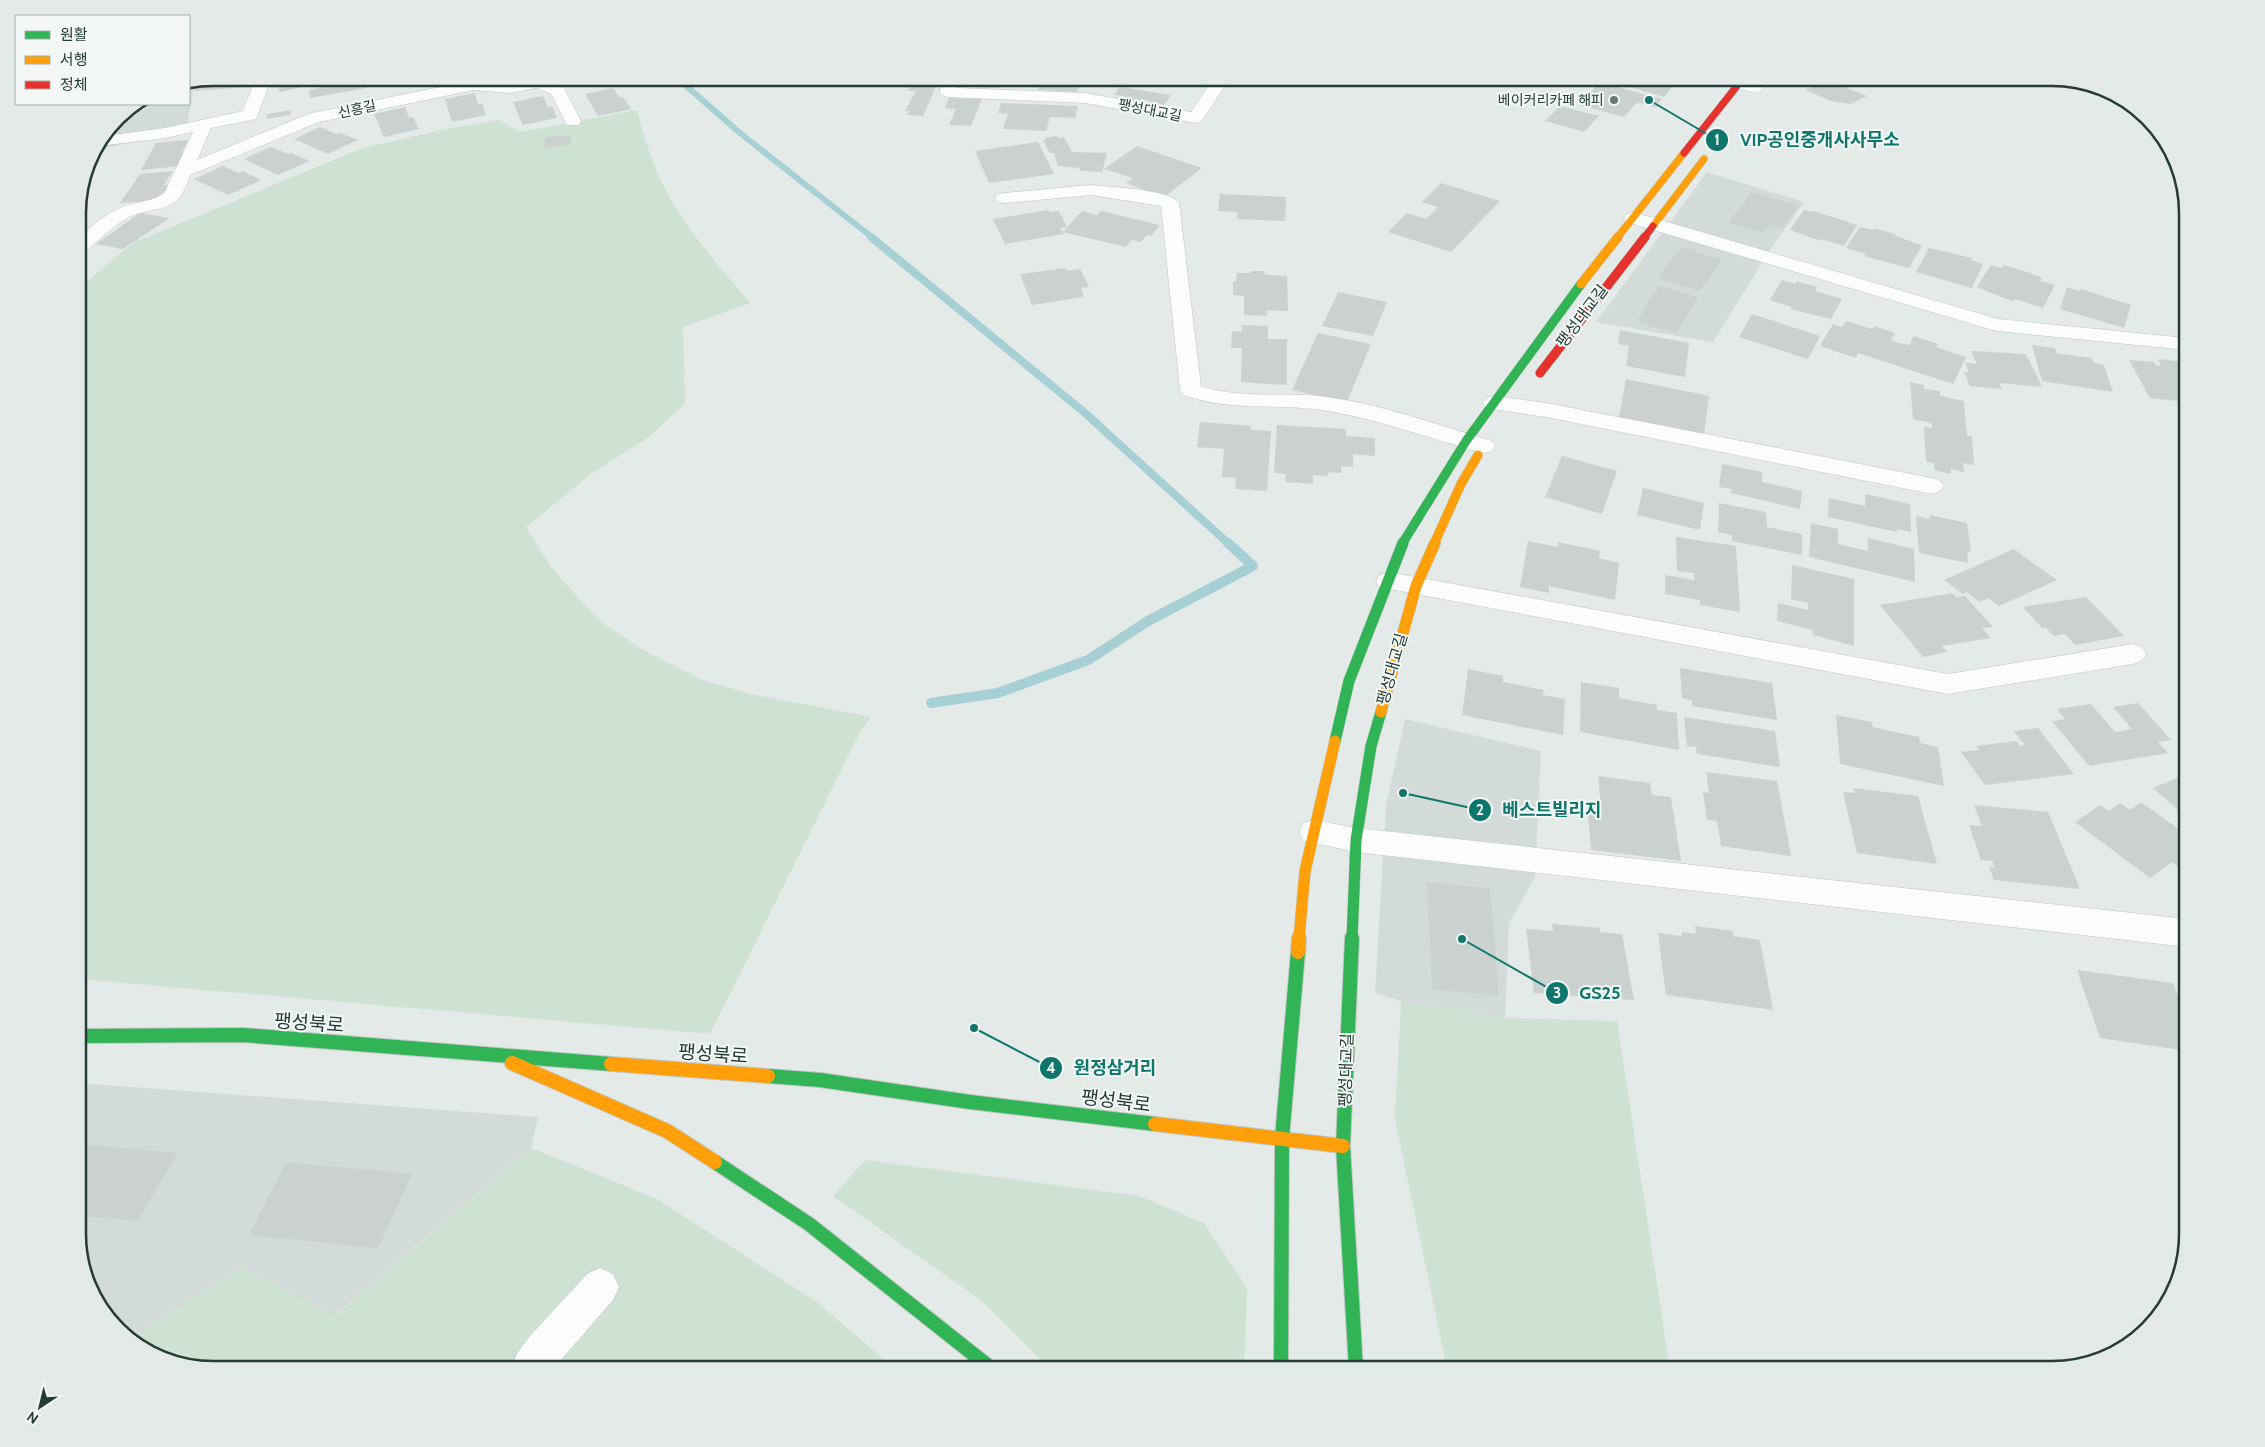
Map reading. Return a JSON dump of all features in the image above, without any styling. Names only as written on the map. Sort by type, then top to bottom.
[{"type":"main road","points":[[1281,1361],[1282,1138],[1305,871],[1349,681],[1403,542],[1514,401],[1594,266],[1633,218],[1749,86]]},
{"type":"main road","name":"팽성대교길","points":[[1514,401],[1713,147]]},
{"type":"main road","name":"팽성대교길","points":[[1355,1361],[1343,1146],[1356,840],[1371,746],[1416,586],[1480,442]]},
{"type":"main road","name":"팽성북로","points":[[87,1036],[243,1036],[820,1080],[970,1102],[1343,1146]]},
{"type":"main road","points":[[492,1055],[667,1131],[809,1224],[981,1361]]},
{"type":"street","points":[[250,115],[261,86]]},
{"type":"street","name":"신흥길","points":[[182,172],[314,118],[469,86]]},
{"type":"street","name":"신흥길","points":[[486,86],[510,88],[522,86]]},
{"type":"street","name":"신흥길","points":[[546,86],[558,91],[572,121]]},
{"type":"street","name":"팽성대교길","points":[[949,86],[948,92],[1088,91],[1195,118],[1217,86]]},
{"type":"street","points":[[110,140],[250,115]]},
{"type":"street","points":[[250,115],[263,138]]},
{"type":"street","points":[[87,241],[118,216],[132,210],[156,205],[170,198],[179,190],[182,172],[205,124]]},
{"type":"street","points":[[1004,198],[1091,190],[1161,199],[1170,203],[1191,390],[1214,397],[1321,403],[1480,442]]},
{"type":"street","points":[[1633,218],[1996,325],[2179,343]]},
{"type":"street","points":[[1514,401],[1546,410],[1932,486]]},
{"type":"street","points":[[1388,581],[1948,684],[2133,654]]},
{"type":"street","points":[[1314,832],[1356,840],[2179,932]]},
{"type":"street","points":[[536,1361],[600,1287]]},
{"type":"shaded area","points":[[194,88],[188,119],[189,133],[105,147],[130,118],[148,105],[190,105],[190,89]]},
{"type":"shaded area","points":[[1707,172],[1804,202],[1770,250],[1713,342],[1596,322]]},
{"type":"shaded area","points":[[1405,719],[1541,751],[1535,877],[1509,923],[1505,1018],[1401,1001],[1375,993],[1386,806]]},
{"type":"shaded area","points":[[87,1084],[538,1117],[531,1148],[334,1316],[242,1268],[136,1334],[118,1317],[99,1290],[89,1258],[87,1242]]},
{"type":"green space","points":[[637,110],[655,168],[665,190],[698,240],[750,303],[683,327],[685,403],[649,437],[591,474],[526,527],[551,567],[591,612],[607,626],[645,651],[705,681],[755,695],[871,717],[859,734],[710,1034],[87,980],[87,281],[133,243],[360,149],[441,130],[499,120],[520,132]]},
{"type":"green space","points":[[1401,1001],[1505,1018],[1617,1021],[1669,1361],[1445,1361],[1395,1119]]},
{"type":"green space","points":[[531,1148],[657,1199],[817,1302],[886,1361],[214,1361],[173,1354],[157,1348],[136,1334],[242,1268],[335,1316]]},
{"type":"green space","points":[[865,1160],[1139,1196],[1204,1223],[1247,1288],[1244,1361],[1042,1361],[982,1301],[833,1196]]},
{"type":"building","points":[[247,86],[246,87],[193,91],[197,87]]},
{"type":"building","points":[[278,86],[307,86],[280,92]]},
{"type":"building","points":[[325,86],[366,86],[366,88],[310,98],[309,91]]},
{"type":"building","points":[[911,86],[936,86],[923,116],[907,115],[909,111],[905,111],[916,91],[908,91]]},
{"type":"building","points":[[977,86],[1000,86],[999,88]]},
{"type":"building","points":[[1039,86],[1079,86],[1077,92],[1038,90]]},
{"type":"building","points":[[1596,86],[1615,86],[1662,99],[1655,107],[1637,102],[1624,117],[1579,105]]},
{"type":"building","points":[[1626,86],[1673,86],[1664,97]]},
{"type":"building","points":[[1815,86],[1843,86],[1867,96],[1850,104],[1831,101],[1805,90]]},
{"type":"building","points":[[1120,87],[1171,95],[1162,108],[1146,105],[1150,101],[1141,99],[1137,103],[1121,101],[1125,96],[1114,95]]},
{"type":"building","points":[[613,88],[620,98],[623,97],[631,109],[598,116],[585,94]]},
{"type":"building","points":[[475,93],[478,104],[482,103],[486,115],[452,122],[445,99]]},
{"type":"building","points":[[543,96],[548,107],[552,106],[557,118],[523,125],[513,102]]},
{"type":"building","points":[[949,98],[982,99],[971,126],[949,125],[956,109],[945,108]]},
{"type":"building","points":[[1001,103],[1078,106],[1075,118],[1050,117],[1046,131],[1003,129],[1008,114],[998,113]]},
{"type":"building","points":[[1560,106],[1599,116],[1584,132],[1545,121]]},
{"type":"building","points":[[405,107],[409,118],[413,117],[419,129],[384,137],[374,114]]},
{"type":"building","points":[[291,110],[291,115],[267,119],[267,114]]},
{"type":"building","points":[[320,127],[358,140],[328,154],[294,139]]},
{"type":"building","points":[[571,135],[570,145],[544,148],[545,137]]},
{"type":"building","points":[[1057,136],[1059,138],[1064,137],[1072,152],[1107,153],[1102,172],[1081,171],[1079,168],[1058,166],[1054,153],[1050,153],[1043,141],[1046,140],[1045,138]]},
{"type":"building","points":[[188,140],[182,152],[186,152],[179,166],[141,170],[156,143]]},
{"type":"building","points":[[1038,142],[1054,174],[989,183],[975,151]]},
{"type":"building","points":[[1137,146],[1202,168],[1164,197],[1126,183],[1133,178],[1104,169]]},
{"type":"building","points":[[271,147],[310,161],[278,175],[244,159]]},
{"type":"building","points":[[223,166],[239,173],[243,171],[261,180],[228,195],[194,179]]},
{"type":"building","points":[[173,171],[164,185],[169,185],[159,200],[120,203],[140,174]]},
{"type":"building","points":[[1441,183],[1500,201],[1451,252],[1388,232],[1407,213],[1426,219],[1438,207],[1422,202]]},
{"type":"building","points":[[1752,192],[1799,206],[1782,229],[1770,225],[1763,233],[1728,223]]},
{"type":"building","points":[[1220,194],[1286,197],[1285,221],[1237,219],[1237,212],[1218,211]]},
{"type":"building","points":[[1049,210],[1050,212],[1059,211],[1067,227],[1060,228],[1064,234],[1005,244],[993,219]]},
{"type":"building","points":[[1804,210],[1814,211],[1857,225],[1844,246],[1821,239],[1820,241],[1790,230]]},
{"type":"building","points":[[1082,211],[1097,215],[1101,211],[1160,225],[1151,236],[1147,235],[1141,242],[1132,240],[1126,247],[1063,232]]},
{"type":"building","points":[[140,213],[170,218],[123,249],[96,244]]},
{"type":"building","points":[[1860,227],[1873,230],[1874,228],[1895,234],[1922,246],[1909,268],[1864,256],[1866,254],[1846,248]]},
{"type":"building","points":[[1681,247],[1722,260],[1700,291],[1658,278]]},
{"type":"building","points":[[1929,248],[1972,258],[1971,260],[1983,264],[1972,288],[1916,272]]},
{"type":"building","points":[[1991,265],[2002,268],[2004,265],[2024,271],[2042,278],[2041,281],[2055,285],[2043,308],[2015,299],[2014,302],[1977,287]]},
{"type":"building","points":[[1066,268],[1067,271],[1080,269],[1089,287],[1081,288],[1084,297],[1032,305],[1020,274]]},
{"type":"building","points":[[1250,271],[1264,271],[1265,274],[1287,276],[1288,311],[1267,310],[1267,316],[1244,315],[1244,296],[1233,295],[1233,282],[1236,282],[1237,273],[1250,273]]},
{"type":"building","points":[[1782,280],[1796,284],[1797,281],[1817,287],[1815,291],[1842,299],[1831,319],[1790,309],[1792,307],[1770,300]]},
{"type":"building","points":[[1659,286],[1698,297],[1677,333],[1637,321]]},
{"type":"building","points":[[2067,287],[2080,291],[2081,289],[2131,305],[2124,328],[2060,309]]},
{"type":"building","points":[[1338,292],[1387,302],[1373,336],[1322,326]]},
{"type":"building","points":[[1752,314],[1820,336],[1808,359],[1739,337]]},
{"type":"building","points":[[1846,321],[1872,329],[1874,326],[1895,333],[1891,340],[1899,343],[1909,345],[1914,336],[1938,344],[1936,347],[1966,357],[1953,384],[1858,353],[1856,358],[1820,346],[1833,324],[1842,327]]},
{"type":"building","points":[[1242,325],[1268,326],[1268,339],[1287,339],[1287,385],[1241,382],[1242,348],[1231,348],[1232,331],[1242,332]]},
{"type":"building","points":[[1620,330],[1689,343],[1685,377],[1626,366],[1629,346],[1618,344]]},
{"type":"building","points":[[1318,333],[1371,344],[1347,402],[1292,390]]},
{"type":"building","points":[[2032,345],[2055,348],[2056,353],[2092,358],[2094,363],[2104,365],[2113,392],[2042,381]]},
{"type":"building","points":[[1971,351],[2026,354],[2042,387],[1999,383],[2002,389],[1970,386],[1964,372],[1969,372],[1965,363],[1977,364]]},
{"type":"building","points":[[2158,359],[2179,361],[2179,401],[2150,398],[2129,360],[2154,362],[2155,365],[2161,366]]},
{"type":"building","points":[[1626,379],[1709,396],[1704,434],[1619,417]]},
{"type":"building","points":[[1910,382],[1924,385],[1924,389],[1940,391],[1940,396],[1964,401],[1967,436],[1972,436],[1974,465],[1963,463],[1964,472],[1951,469],[1951,474],[1934,470],[1934,463],[1926,462],[1924,427],[1932,428],[1932,423],[1913,419]]},
{"type":"building","points":[[1200,422],[1251,426],[1251,430],[1271,431],[1267,491],[1235,489],[1236,478],[1222,477],[1224,449],[1197,447]]},
{"type":"building","points":[[1277,425],[1346,429],[1346,436],[1375,438],[1375,456],[1353,454],[1353,467],[1341,466],[1341,473],[1328,472],[1328,476],[1313,475],[1313,484],[1285,482],[1286,474],[1274,473]]},
{"type":"building","points":[[1562,456],[1617,471],[1602,514],[1545,497]]},
{"type":"building","points":[[1722,464],[1762,472],[1762,482],[1802,491],[1800,509],[1731,493],[1732,489],[1719,487]]},
{"type":"building","points":[[1643,488],[1704,503],[1700,530],[1637,515]]},
{"type":"building","points":[[1865,494],[1910,504],[1911,532],[1897,529],[1897,532],[1828,517],[1829,498],[1865,506]]},
{"type":"building","points":[[1719,503],[1766,512],[1767,527],[1802,534],[1802,555],[1732,541],[1732,535],[1718,532]]},
{"type":"building","points":[[1930,515],[1967,523],[1971,552],[1967,551],[1968,563],[1919,553],[1916,516],[1930,519]]},
{"type":"building","points":[[1811,523],[1838,529],[1838,544],[1868,551],[1868,538],[1914,549],[1915,582],[1809,557]]},
{"type":"building","points":[[1676,537],[1736,546],[1740,612],[1700,605],[1700,600],[1665,594],[1665,575],[1694,580],[1694,573],[1677,571]]},
{"type":"building","points":[[1528,541],[1558,547],[1558,542],[1600,551],[1599,558],[1619,563],[1615,600],[1549,586],[1549,593],[1520,587]]},
{"type":"building","points":[[2014,549],[2057,580],[1999,606],[1988,598],[1979,602],[1967,592],[1963,594],[1944,580]]},
{"type":"building","points":[[1792,565],[1854,579],[1854,646],[1813,635],[1813,630],[1777,621],[1778,603],[1808,610],[1808,603],[1791,599]]},
{"type":"building","points":[[1952,593],[1956,597],[1965,596],[1993,627],[1982,628],[1991,638],[1942,646],[1947,652],[1923,657],[1880,605]]},
{"type":"building","points":[[2086,597],[2124,636],[2075,645],[2065,634],[2054,636],[2045,627],[2042,628],[2023,607]]},
{"type":"building","points":[[1680,668],[1772,683],[1777,720],[1692,706],[1692,700],[1682,698]]},
{"type":"building","points":[[1468,669],[1503,676],[1503,682],[1544,690],[1543,695],[1565,699],[1563,735],[1462,715]]},
{"type":"building","points":[[1581,682],[1619,688],[1619,698],[1657,705],[1657,710],[1677,713],[1679,750],[1580,732]]},
{"type":"building","points":[[2138,703],[2171,740],[2158,742],[2168,753],[2089,766],[2052,721],[2065,719],[2057,709],[2091,704],[2115,732],[2132,729],[2113,707]]},
{"type":"building","points":[[1836,715],[1872,722],[1872,727],[1919,737],[1920,743],[1938,747],[1944,786],[1840,764]]},
{"type":"building","points":[[1684,717],[1775,731],[1780,767],[1697,754],[1696,747],[1687,746]]},
{"type":"building","points":[[2038,728],[2074,774],[1985,785],[1961,752],[1979,750],[1976,746],[2016,741],[2020,746],[2025,745],[2014,731]]},
{"type":"building","points":[[1706,772],[1777,781],[1791,856],[1721,846],[1717,821],[1707,820],[1703,792],[1709,793]]},
{"type":"building","points":[[1598,776],[1650,783],[1652,795],[1671,797],[1681,861],[1591,850],[1587,804],[1601,806]]},
{"type":"building","points":[[2179,777],[2179,811],[2153,788]]},
{"type":"building","points":[[1853,788],[1918,796],[1937,864],[1857,853],[1843,792],[1855,793]]},
{"type":"building","points":[[2141,802],[2179,829],[2179,867],[2172,862],[2150,878],[2075,822],[2100,805],[2109,811],[2120,803],[2130,810]]},
{"type":"building","points":[[1974,805],[2048,812],[2080,889],[1994,880],[1989,867],[1995,868],[1992,861],[1981,860],[1969,825],[1982,826]]},
{"type":"building","points":[[1427,882],[1490,888],[1499,996],[1432,989]]},
{"type":"building","points":[[1552,924],[1600,928],[1600,932],[1622,934],[1634,1000],[1534,993],[1526,929],[1553,931]]},
{"type":"building","points":[[1695,926],[1733,931],[1733,936],[1760,940],[1773,1010],[1666,995],[1658,933],[1682,936],[1682,932],[1696,934]]},
{"type":"building","points":[[2077,970],[2173,983],[2179,999],[2179,1050],[2100,1038]]},
{"type":"building","points":[[87,1145],[177,1153],[138,1221],[87,1217]]},
{"type":"building","points":[[286,1162],[412,1174],[378,1248],[249,1235]]},
{"type":"waterway","points":[[686,86],[740,133],[873,238]]},
{"type":"waterway","points":[[871,237],[1085,413],[1229,544]]},
{"type":"waterway","points":[[931,703],[998,693],[1088,660],[1148,621],[1253,566],[1228,543]]},
{"type":"traffic: fast","points":[[1335,741],[1349,681],[1403,542],[1466,441],[1581,284]]},
{"type":"traffic: fast","points":[[1356,1361],[1343,1146],[1356,840],[1371,746],[1381,712]]},
{"type":"traffic: fast","points":[[1281,1361],[1282,1138],[1298,952]]},
{"type":"traffic: fast","points":[[87,1036],[243,1035],[611,1064]]},
{"type":"traffic: fast","points":[[768,1076],[820,1080],[970,1102],[1155,1124]]},
{"type":"traffic: fast","points":[[715,1162],[809,1224],[982,1361]]},
{"type":"traffic: slow","points":[[1581,284],[1684,153]]},
{"type":"traffic: slow","points":[[1653,226],[1704,159]]},
{"type":"traffic: slow","points":[[1381,712],[1416,586],[1461,484],[1478,455]]},
{"type":"traffic: slow","points":[[1298,952],[1305,871],[1335,741]]},
{"type":"traffic: slow","points":[[512,1063],[667,1131],[715,1162]]},
{"type":"traffic: slow","points":[[611,1064],[768,1076]]},
{"type":"traffic: slow","points":[[1155,1124],[1343,1146]]},
{"type":"traffic: jam","points":[[1684,153],[1737,86]]},
{"type":"traffic: jam","points":[[1540,373],[1653,226]]},
{"type":"place","name":"베이커리카페 해피","points":[[1614,100]]},
{"type":"place","name":"VIP공인중개사사무소","points":[[1649,100]]},
{"type":"place","name":"베스트빌리지","points":[[1403,793]]},
{"type":"place","name":"GS25","points":[[1462,939]]},
{"type":"place","name":"원정삼거리","points":[[974,1028]]}]
